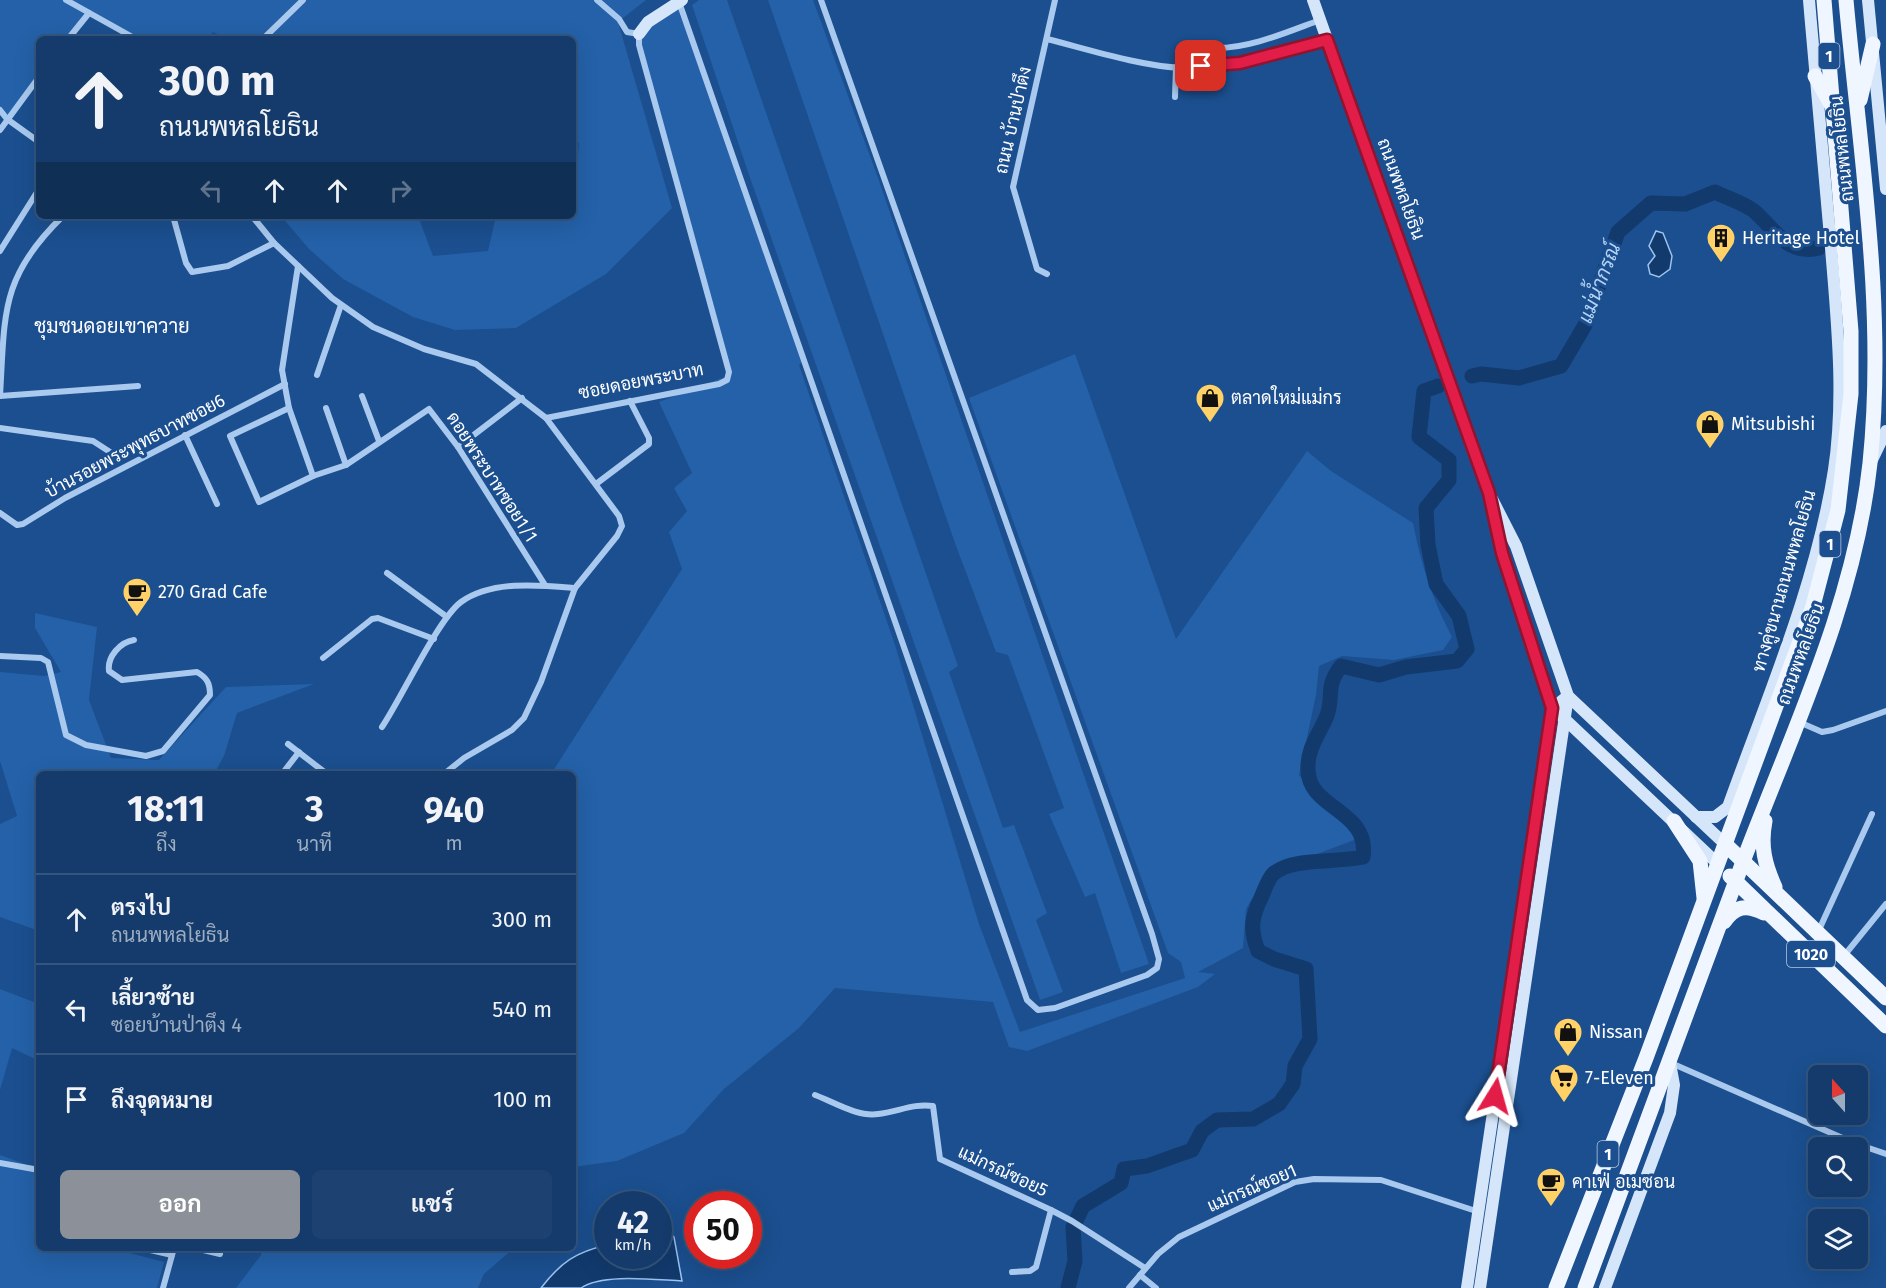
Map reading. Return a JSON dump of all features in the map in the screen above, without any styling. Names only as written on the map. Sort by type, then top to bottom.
[{"type":"main road","name":"ถนนพหลโยธิน","points":[[1313,0],[1489,493],[1516,546],[1568,696],[1725,844]]},
{"type":"main road","name":"ทางคู่ขนานถนนพหลโยธิน","points":[[1696,817],[1715,817],[1728,807],[1789,638],[1824,518],[1837,434],[1838,334],[1809,0]]},
{"type":"main road","name":"ถนนพหลโยธิน","points":[[1556,1288],[1718,864],[1787,675],[1827,559],[1838,510],[1848,435],[1851,331],[1835,112],[1824,0]]},
{"type":"main road","name":"ถนนพหลโยธิน","points":[[1585,1288],[1670,1063],[1743,860],[1838,614],[1864,512],[1877,374],[1877,316],[1846,0]]},
{"type":"main road","points":[[1868,0],[1886,189]]},
{"type":"main road","points":[[639,34],[648,22],[680,1]]},
{"type":"main road","points":[[1858,112],[1872,44]]},
{"type":"main road","points":[[1815,76],[1835,112]]},
{"type":"main road","name":"1","points":[[1870,462],[1886,431]]},
{"type":"main road","name":"ถนนพหลโยธิน","points":[[1489,493],[1502,553],[1552,708],[1564,721],[1588,739],[1718,864]]},
{"type":"main road","points":[[1787,675],[1789,638]]},
{"type":"main road","points":[[1467,1288],[1552,708],[1568,696]]},
{"type":"main road","points":[[1480,1288],[1568,696]]},
{"type":"main road","points":[[1559,749],[1569,735],[1588,739]]},
{"type":"main road","points":[[1773,786],[1762,847],[1766,867],[1779,896]]},
{"type":"main road","points":[[1674,821],[1700,861],[1704,901]]},
{"type":"main road","name":"1020","points":[[1725,844],[1886,998]]},
{"type":"main road","name":"1020","points":[[1718,864],[1886,1026]]},
{"type":"main road","points":[[1719,930],[1732,911],[1740,907],[1759,910],[1775,919]]},
{"type":"main road","name":"1","points":[[1605,1288],[1670,1113],[1674,1084],[1670,1063]]},
{"type":"street","points":[[66,0],[131,36]]},
{"type":"street","points":[[266,36],[303,0]]},
{"type":"street","points":[[597,0],[619,19],[627,32],[639,34]]},
{"type":"street","points":[[680,1],[1027,1000],[1038,1010],[1055,1008],[1147,975],[1157,968],[1159,959],[1149,923],[821,0]]},
{"type":"street","name":"ถนน บ้านป่าตึง","points":[[1047,274],[1037,268],[1013,187],[1055,0]]},
{"type":"street","points":[[70,36],[88,12]]},
{"type":"street","points":[[1214,48],[1227,48],[1273,36],[1320,20]]},
{"type":"street","name":"ซอยดอยพระบาท","points":[[546,418],[719,384],[727,380],[729,372],[639,45],[639,34]]},
{"type":"street","points":[[1047,39],[1115,56],[1179,67],[1240,63],[1327,40]]},
{"type":"street","points":[[1174,98],[1179,67]]},
{"type":"street","points":[[0,130],[36,81]]},
{"type":"street","points":[[0,110],[7,119],[36,140]]},
{"type":"street","points":[[0,251],[36,194]]},
{"type":"street","points":[[60,219],[26,257],[10,286],[4,309],[0,396],[138,386]]},
{"type":"street","points":[[174,219],[186,263],[192,272],[228,266],[274,243]]},
{"type":"street","points":[[254,219],[274,243],[298,266],[341,305],[373,327],[424,349],[476,364],[522,398],[546,418],[619,516],[622,526],[617,536],[575,588],[541,682],[524,718],[512,730],[464,758],[448,771]]},
{"type":"street","points":[[298,266],[282,370],[289,408],[313,476]]},
{"type":"street","points":[[317,375],[341,305]]},
{"type":"street","name":"บ้านรอยพระพุทธบาทซอย6","points":[[0,513],[17,525],[23,524],[65,498],[285,384]]},
{"type":"street","points":[[362,396],[379,441]]},
{"type":"street","points":[[458,447],[522,398]]},
{"type":"street","points":[[596,484],[649,444],[649,438],[630,401]]},
{"type":"street","name":"ดอยพระบาทซอย1/1","points":[[289,408],[230,436],[259,501],[313,476],[346,465],[429,409],[458,447],[545,585]]},
{"type":"street","points":[[326,408],[346,465]]},
{"type":"street","points":[[0,428],[93,441],[110,452]]},
{"type":"street","points":[[185,435],[217,504]]},
{"type":"street","points":[[387,573],[447,617]]},
{"type":"street","points":[[382,728],[447,617],[462,601],[479,594],[518,586],[545,585],[575,588]]},
{"type":"street","points":[[323,658],[372,619],[434,639]]},
{"type":"street","points":[[0,656],[41,658],[48,662],[63,729],[71,740],[86,746],[146,756],[155,755],[163,751],[210,695],[210,686],[206,677],[197,672],[122,680],[114,676],[109,671],[111,659],[124,643],[134,640]]},
{"type":"street","points":[[1797,722],[1822,732],[1886,711]]},
{"type":"street","points":[[288,744],[323,771]]},
{"type":"street","points":[[284,771],[299,752]]},
{"type":"street","points":[[1818,932],[1872,814]]},
{"type":"street","points":[[1843,957],[1886,904]]},
{"type":"street","points":[[1670,1063],[1854,1143],[1886,1154]]},
{"type":"street","name":"แม่กรณ์ซอย5","points":[[815,1095],[859,1112],[876,1115],[923,1104],[933,1106],[940,1160],[1051,1210]]},
{"type":"street","points":[[0,1162],[36,1169]]},
{"type":"street","name":"แม่กรณ์ซอย1","points":[[1129,1288],[1145,1268],[1179,1237],[1295,1182],[1314,1179],[1381,1180],[1478,1212],[1491,1214]]},
{"type":"street","points":[[1012,1272],[1030,1271],[1036,1267],[1051,1210],[1084,1228],[1145,1268]]},
{"type":"street","points":[[163,1288],[173,1251]]},
{"type":"street","points":[[208,1251],[220,1254]]},
{"type":"street","points":[[1140,1275],[1156,1288]]},
{"type":"shaded area","points":[[0,0],[646,0],[618,22],[672,208],[606,274],[516,328],[455,330],[413,317],[343,279],[309,249],[284,219],[419,219],[433,256],[488,251],[495,219],[576,219],[579,143],[576,142],[576,36],[265,36],[275,24],[263,36],[223,36],[213,32],[209,36],[131,36],[89,13],[70,36],[36,36],[36,81],[7,119],[0,110]]},
{"type":"shaded area","points":[[699,0],[727,0],[958,666],[949,672],[1003,828],[1014,825],[1047,913],[1036,920],[1063,992],[1040,1000],[748,172],[692,5]]},
{"type":"shaded area","points":[[768,0],[813,0],[878,178],[1149,964],[1121,973],[1095,893],[1085,897],[1049,814],[1064,808],[1008,655],[996,652],[956,546]]},
{"type":"shaded area","points":[[679,2],[804,360],[799,365],[895,645],[979,924],[1020,1032],[1185,978],[1181,962],[1168,953],[969,398],[1075,354],[1176,639],[1307,451],[1331,471],[1413,523],[1428,581],[1452,637],[1443,650],[1394,660],[1342,656],[1319,666],[1316,695],[1299,775],[1357,839],[1288,865],[1270,868],[1246,909],[1243,948],[1198,972],[1215,974],[1198,987],[1027,1051],[1009,1047],[993,1002],[835,988],[799,1028],[724,1089],[684,1133],[617,1161],[576,1167],[576,771],[553,771],[682,569],[669,532],[687,511],[674,488],[692,473],[659,402],[732,374],[729,372],[639,45],[639,34]]},
{"type":"shaded area","points":[[1656,231],[1663,233],[1672,256],[1670,269],[1659,277],[1650,274],[1648,265],[1655,256],[1649,246]]},
{"type":"shaded area","points":[[35,613],[97,627],[89,700],[111,758],[159,760],[226,687],[314,684],[237,713],[224,756],[216,771],[36,771],[36,930],[0,917],[0,824],[17,816],[0,761],[0,672],[44,676],[61,672],[35,628]]},
{"type":"shaded area","points":[[0,989],[36,1003],[36,1060],[12,1048],[0,1090]]},
{"type":"shaded area","points":[[0,1155],[36,1168],[36,1251],[122,1251],[164,1262],[157,1288],[0,1288]]},
{"type":"shaded area","points":[[672,1235],[682,1281],[616,1279],[590,1283],[581,1288],[541,1288],[562,1265],[594,1249],[594,1269],[672,1269]]},
{"type":"shaded area","points":[[262,1251],[511,1251],[484,1274],[478,1288],[236,1288]]},
{"type":"waterway","name":"แม่น้ำกรณ์","points":[[1472,376],[1481,374],[1519,378],[1561,366],[1585,325],[1618,232],[1651,203],[1685,204],[1715,192],[1750,208],[1790,245],[1798,248],[1819,248]]},
{"type":"waterway","name":"แม่น้ำกรณ์","points":[[1068,1288],[1075,1261],[1073,1227],[1083,1206],[1121,1183],[1124,1169],[1147,1166],[1192,1150],[1202,1131],[1217,1120],[1253,1119],[1279,1104],[1293,1084],[1295,1066],[1310,1039],[1306,969],[1274,959],[1258,951],[1253,924],[1255,912],[1268,882],[1273,874],[1281,869],[1303,863],[1363,857],[1363,841],[1357,829],[1349,819],[1318,793],[1311,783],[1308,769],[1311,748],[1329,711],[1333,680],[1341,666],[1379,675],[1406,667],[1457,661],[1467,649],[1459,616],[1436,584],[1428,545],[1426,508],[1449,480],[1449,460],[1419,437],[1424,391],[1438,386]]},
{"type":"place","name":"Heritage Hotel","points":[[1721,264]]},
{"type":"place","name":"ตลาดใหม่แม่กร","points":[[1210,424]]},
{"type":"place","name":"Mitsubishi","points":[[1710,450]]},
{"type":"place","name":"270 Grad Cafe","points":[[137,618]]},
{"type":"place","name":"Nissan","points":[[1568,1058]]},
{"type":"place","name":"7-Eleven","points":[[1564,1104]]},
{"type":"place","name":"คาเฟ่ อเมซอน","points":[[1551,1208]]},
{"type":"district","name":"ชุมชนดอยเขาควาย","points":[[112,326]]},
{"type":"route","points":[[1201,66],[1240,63],[1327,40],[1489,493],[1502,553],[1552,708],[1549,741],[1495,1096]]}]
